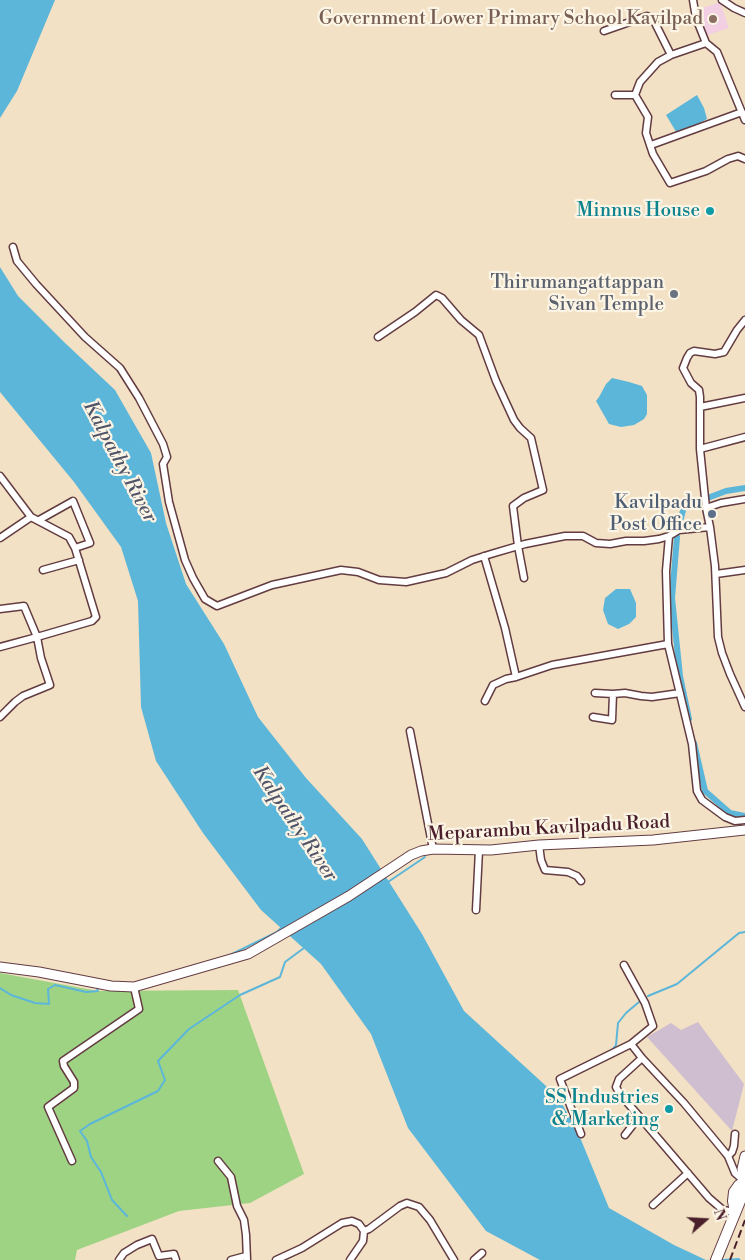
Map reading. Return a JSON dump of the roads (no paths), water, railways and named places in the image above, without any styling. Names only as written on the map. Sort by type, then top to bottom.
[{"type":"main road","name":"Meparambu Kavilpadu Road","points":[[0,967],[39,972],[111,986],[134,987],[248,954],[349,896],[421,851],[433,849],[479,850],[539,845],[653,840],[745,830]]},
{"type":"main road","points":[[735,1212],[734,1192],[739,1185],[745,1182],[742,1169],[745,1156]]},
{"type":"main road","points":[[716,1260],[745,1189]]},
{"type":"street","points":[[693,0],[696,18],[706,43],[717,52],[745,120]]},
{"type":"street","points":[[722,0],[745,13]]},
{"type":"street","points":[[604,32],[647,16],[653,19],[671,55]]},
{"type":"street","points":[[635,95],[640,82],[658,62],[671,55],[706,43]]},
{"type":"street","points":[[615,95],[635,95]]},
{"type":"street","points":[[635,95],[648,117],[646,133],[653,154],[670,184],[706,172],[728,159],[738,156],[745,160]]},
{"type":"street","points":[[651,145],[742,112]]},
{"type":"street","points":[[13,247],[17,261],[36,284],[85,337],[120,368],[139,398],[163,444],[167,457],[163,464],[169,502],[185,560],[205,599],[217,606],[272,585],[341,570],[358,572],[378,580],[406,582],[446,574],[472,560],[518,546],[565,536],[583,536],[596,543],[610,544],[659,539],[679,530],[710,527]]},
{"type":"street","points":[[378,337],[436,295],[442,298],[461,320],[479,335],[496,381],[514,420],[531,438],[543,490],[524,498],[513,506],[524,578]]},
{"type":"street","points":[[745,320],[736,330],[724,352],[715,354],[694,351],[690,353],[683,368],[691,383],[699,390],[700,449],[706,508],[716,574],[718,636],[722,653],[745,707]]},
{"type":"street","points":[[700,407],[745,398]]},
{"type":"street","points":[[700,449],[745,437]]},
{"type":"street","points":[[0,476],[31,517],[69,537],[76,548],[96,617],[92,622],[0,647]]},
{"type":"street","points":[[706,508],[745,499]]},
{"type":"street","points":[[39,520],[73,501],[90,542],[76,548]]},
{"type":"street","points":[[0,538],[31,517]]},
{"type":"street","points":[[669,536],[666,571],[668,644],[692,744],[697,791],[702,800],[725,818],[736,822],[745,820]]},
{"type":"street","points":[[484,556],[505,628],[516,677]]},
{"type":"street","points":[[43,570],[79,560]]},
{"type":"street","points":[[716,574],[745,570]]},
{"type":"street","points":[[0,609],[24,606],[37,637],[41,658],[50,685],[23,696],[0,717]]},
{"type":"street","points":[[484,701],[493,685],[516,677],[552,666],[668,644]]},
{"type":"street","points":[[594,693],[625,693],[652,696],[680,693]]},
{"type":"street","points":[[593,717],[612,720],[613,694]]},
{"type":"street","points":[[410,732],[433,849]]},
{"type":"street","points":[[539,845],[540,860],[545,870],[568,872],[577,876],[581,881]]},
{"type":"street","points":[[476,910],[479,850]]},
{"type":"street","points":[[581,1134],[560,1079],[631,1044],[653,1026],[645,1003],[624,965]]},
{"type":"street","points":[[72,1161],[48,1106],[74,1088],[74,1082],[64,1066],[64,1061],[139,1009],[134,987]]},
{"type":"street","points":[[631,1044],[728,1156],[735,1174],[745,1182]]},
{"type":"street","points":[[642,1058],[619,1079],[616,1087],[620,1094],[709,1198],[723,1210],[735,1212]]},
{"type":"street","points":[[625,1135],[639,1118]]},
{"type":"street","points":[[728,1156],[734,1146],[735,1134]]},
{"type":"street","points":[[218,1161],[230,1177],[237,1206],[244,1220],[246,1235],[247,1258],[231,1260]]},
{"type":"street","points":[[653,1205],[688,1173]]},
{"type":"street","points":[[364,1230],[369,1230],[400,1206],[407,1203],[419,1207],[440,1235],[454,1260]]},
{"type":"street","points":[[276,1260],[302,1248],[342,1223],[352,1221],[359,1224],[364,1230],[363,1242],[350,1260]]},
{"type":"street","points":[[119,1260],[124,1253],[152,1239],[159,1256],[174,1254],[176,1260]]},
{"type":"street","points":[[474,1260],[482,1254]]},
{"type":"water","points":[[0,0],[55,0],[17,91],[0,118]]},
{"type":"water","points":[[697,95],[707,119],[678,135],[666,115]]},
{"type":"water","name":"Kalpathy River","points":[[0,267],[18,296],[115,390],[151,453],[166,523],[186,584],[224,644],[258,717],[306,778],[362,839],[422,934],[464,1011],[561,1102],[577,1130],[609,1208],[674,1245],[706,1260],[540,1260],[486,1231],[408,1128],[371,1034],[321,964],[261,910],[203,833],[156,761],[141,707],[138,601],[121,547],[74,482],[0,392]]},
{"type":"water","points":[[612,378],[642,386],[647,395],[647,414],[644,419],[634,425],[621,427],[609,424],[596,401]]},
{"type":"water","points":[[616,589],[630,589],[636,603],[636,617],[629,624],[618,629],[608,624],[603,610],[605,598]]},
{"type":"water","points":[[739,1258],[741,1260],[706,1260]]},
{"type":"waterway","points":[[679,525],[684,507],[726,491],[745,488]]},
{"type":"waterway","points":[[677,537],[672,598],[680,676],[689,719]]},
{"type":"waterway","points":[[694,743],[705,791],[730,813],[745,816]]},
{"type":"waterway","points":[[388,882],[425,857]]},
{"type":"waterway","points":[[230,955],[277,932],[283,926]]},
{"type":"waterway","points":[[648,996],[677,984],[739,933],[745,932]]},
{"type":"waterway","points":[[127,1216],[112,1200],[101,1172],[91,1157],[87,1141],[80,1131],[90,1124],[158,1091],[165,1080],[158,1061],[189,1029],[240,995],[280,977],[285,962],[304,948]]},
{"type":"waterway","points":[[0,988],[11,995],[35,1003],[49,1004],[48,989],[55,985],[86,992],[98,991],[96,986]]},
{"type":"waterway","points":[[612,1050],[616,1045],[618,1023],[639,1002]]},
{"type":"waterway","points":[[561,1104],[563,1094]]},
{"type":"railway","points":[[730,1260],[745,1220]]},
{"type":"place","name":"Government Lower Primary School Kavilpad","points":[[713,19]]},
{"type":"place","name":"Minnus House","points":[[710,211]]},
{"type":"place","name":"Thirumangattappan Sivan Temple","points":[[674,294]]},
{"type":"place","name":"Kavilpadu Post Office","points":[[712,514]]},
{"type":"place","name":"SS Industries & Marketing","points":[[669,1109]]}]
